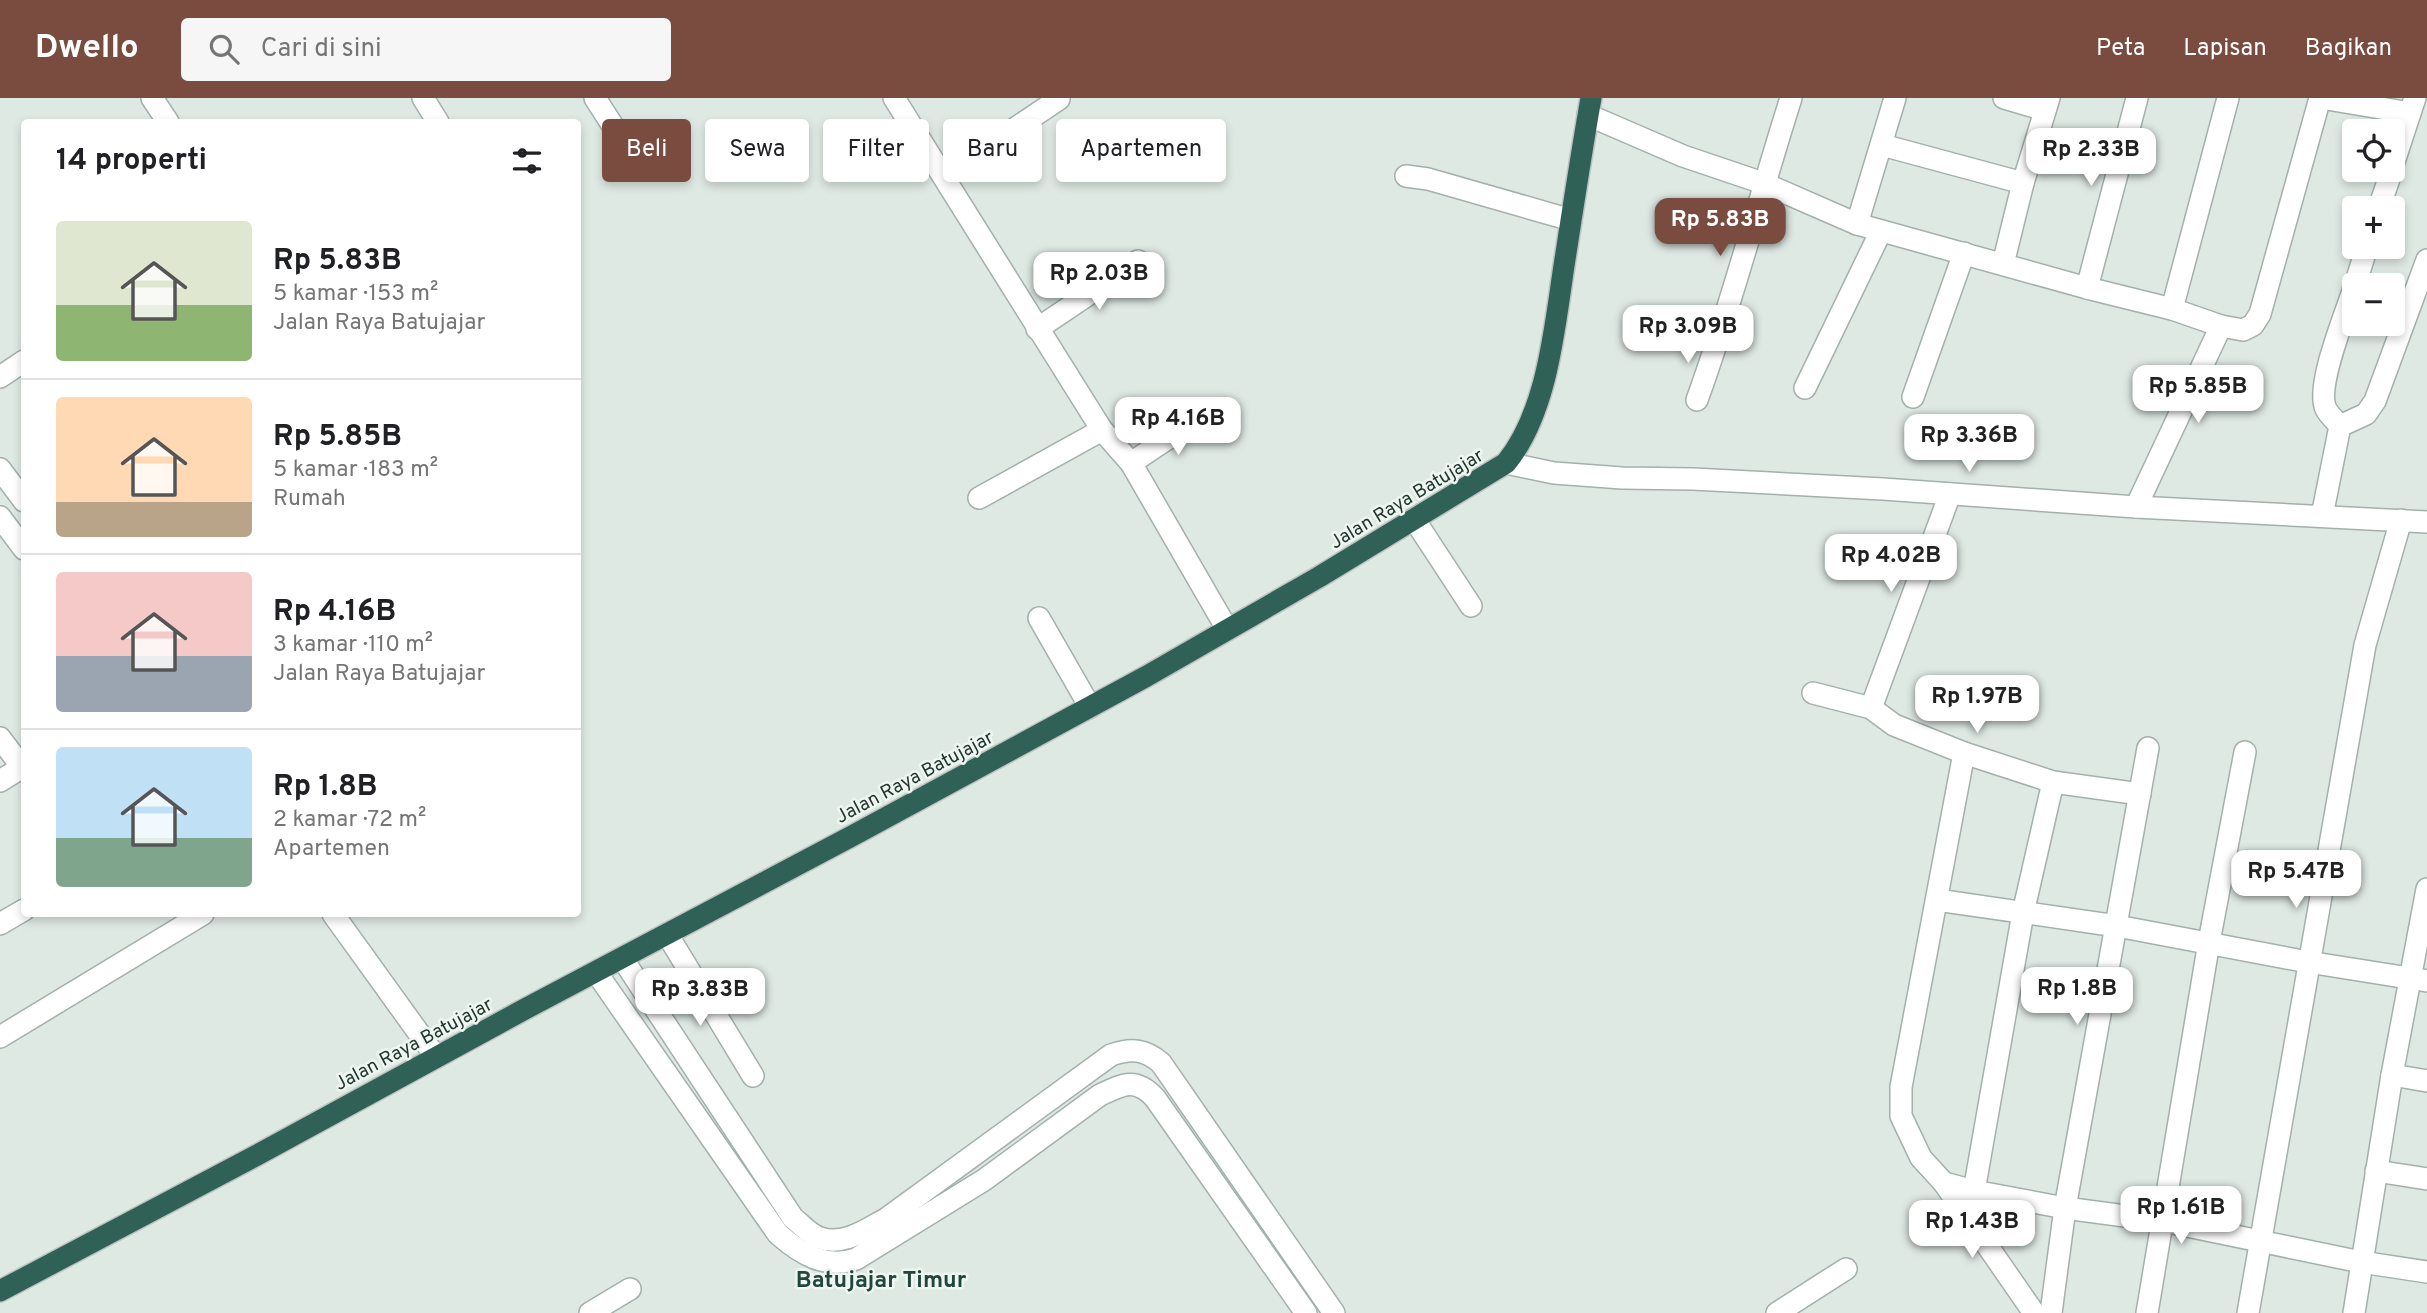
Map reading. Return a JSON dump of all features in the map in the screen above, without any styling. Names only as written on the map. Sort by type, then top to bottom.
[{"type":"highway","name":"Jalan Raya Batujajar","points":[[0,1292],[1090,707],[1319,577],[1501,467],[1517,449],[1528,429],[1549,364],[1589,107]]},
{"type":"street","points":[[152,98],[166,119]]},
{"type":"street","points":[[423,98],[436,119]]},
{"type":"street","points":[[595,98],[608,119]]},
{"type":"street","points":[[894,98],[943,174]]},
{"type":"street","points":[[1697,400],[1718,344],[1763,184],[1791,98]]},
{"type":"street","points":[[1857,224],[1895,98]]},
{"type":"street","points":[[2003,264],[2023,183],[2047,104],[2004,98]]},
{"type":"street","points":[[2087,288],[2137,98]]},
{"type":"street","points":[[2172,309],[2228,98]]},
{"type":"street","points":[[1589,107],[1683,156],[1763,184],[1857,224],[2172,309],[2243,331],[2253,325],[2260,314],[2321,98],[2412,106],[2405,128]]},
{"type":"street","points":[[1029,119],[1059,99]]},
{"type":"street","points":[[1882,145],[2023,183]]},
{"type":"street","points":[[1406,176],[1428,179],[1571,220]]},
{"type":"street","points":[[948,182],[1102,430],[1130,463],[1227,629]]},
{"type":"street","points":[[1805,388],[1881,231]]},
{"type":"street","points":[[1913,397],[1964,253]]},
{"type":"street","points":[[2340,426],[2366,414],[2375,401],[2427,260]]},
{"type":"street","points":[[1037,329],[1138,261]]},
{"type":"street","points":[[2340,426],[2326,409],[2323,392],[2342,324]]},
{"type":"street","points":[[2136,507],[2221,326]]},
{"type":"street","points":[[0,377],[21,363]]},
{"type":"street","points":[[1130,463],[1203,415]]},
{"type":"street","points":[[2322,516],[2340,426]]},
{"type":"street","points":[[979,498],[1102,430]]},
{"type":"street","points":[[1501,467],[1595,476],[1693,479],[2427,522]]},
{"type":"street","points":[[12,475],[21,495]]},
{"type":"street","points":[[1871,708],[1950,494]]},
{"type":"street","points":[[0,517],[21,545]]},
{"type":"street","points":[[1414,519],[1471,606]]},
{"type":"street","points":[[2248,1313],[2365,645],[2401,520]]},
{"type":"street","points":[[1039,618],[1090,707]]},
{"type":"street","points":[[1813,693],[1871,708],[1894,726],[1964,753],[2053,782],[2140,794]]},
{"type":"street","points":[[0,738],[21,764]]},
{"type":"street","points":[[2051,1313],[2065,1208],[2148,748]]},
{"type":"street","points":[[2147,1313],[2209,942],[2245,752]]},
{"type":"street","points":[[1964,753],[1900,1087],[1900,1116],[1921,1158],[1944,1182],[2034,1313]]},
{"type":"street","points":[[0,781],[21,767]]},
{"type":"street","points":[[1975,1191],[2022,913],[2053,782]]},
{"type":"street","points":[[2354,1313],[2392,1075],[2419,980],[2427,889]]},
{"type":"street","points":[[1937,900],[2117,926],[2419,980]]},
{"type":"street","points":[[0,924],[21,911]]},
{"type":"street","points":[[0,1037],[198,917]]},
{"type":"street","points":[[335,917],[436,1057]]},
{"type":"street","points":[[667,933],[753,1076]]},
{"type":"street","points":[[622,958],[793,1218],[818,1237],[837,1241],[849,1238],[887,1219],[1111,1055],[1123,1051],[1137,1051],[1149,1053],[1161,1063],[1335,1313]]},
{"type":"street","points":[[596,972],[778,1234],[799,1252],[821,1261],[847,1262],[856,1259],[984,1180],[1100,1095],[1121,1085],[1133,1084],[1146,1088],[1155,1098],[1306,1313]]},
{"type":"street","points":[[2392,1075],[2427,1081]]},
{"type":"street","points":[[2376,1171],[2427,1179]]},
{"type":"street","points":[[1944,1182],[1975,1191],[2065,1208],[2163,1221],[2361,1262],[2427,1272]]},
{"type":"street","points":[[1776,1313],[1846,1269]]},
{"type":"street","points":[[590,1313],[630,1289]]},
{"type":"district","name":"Batujajar Timur","points":[[881,1279]]}]
